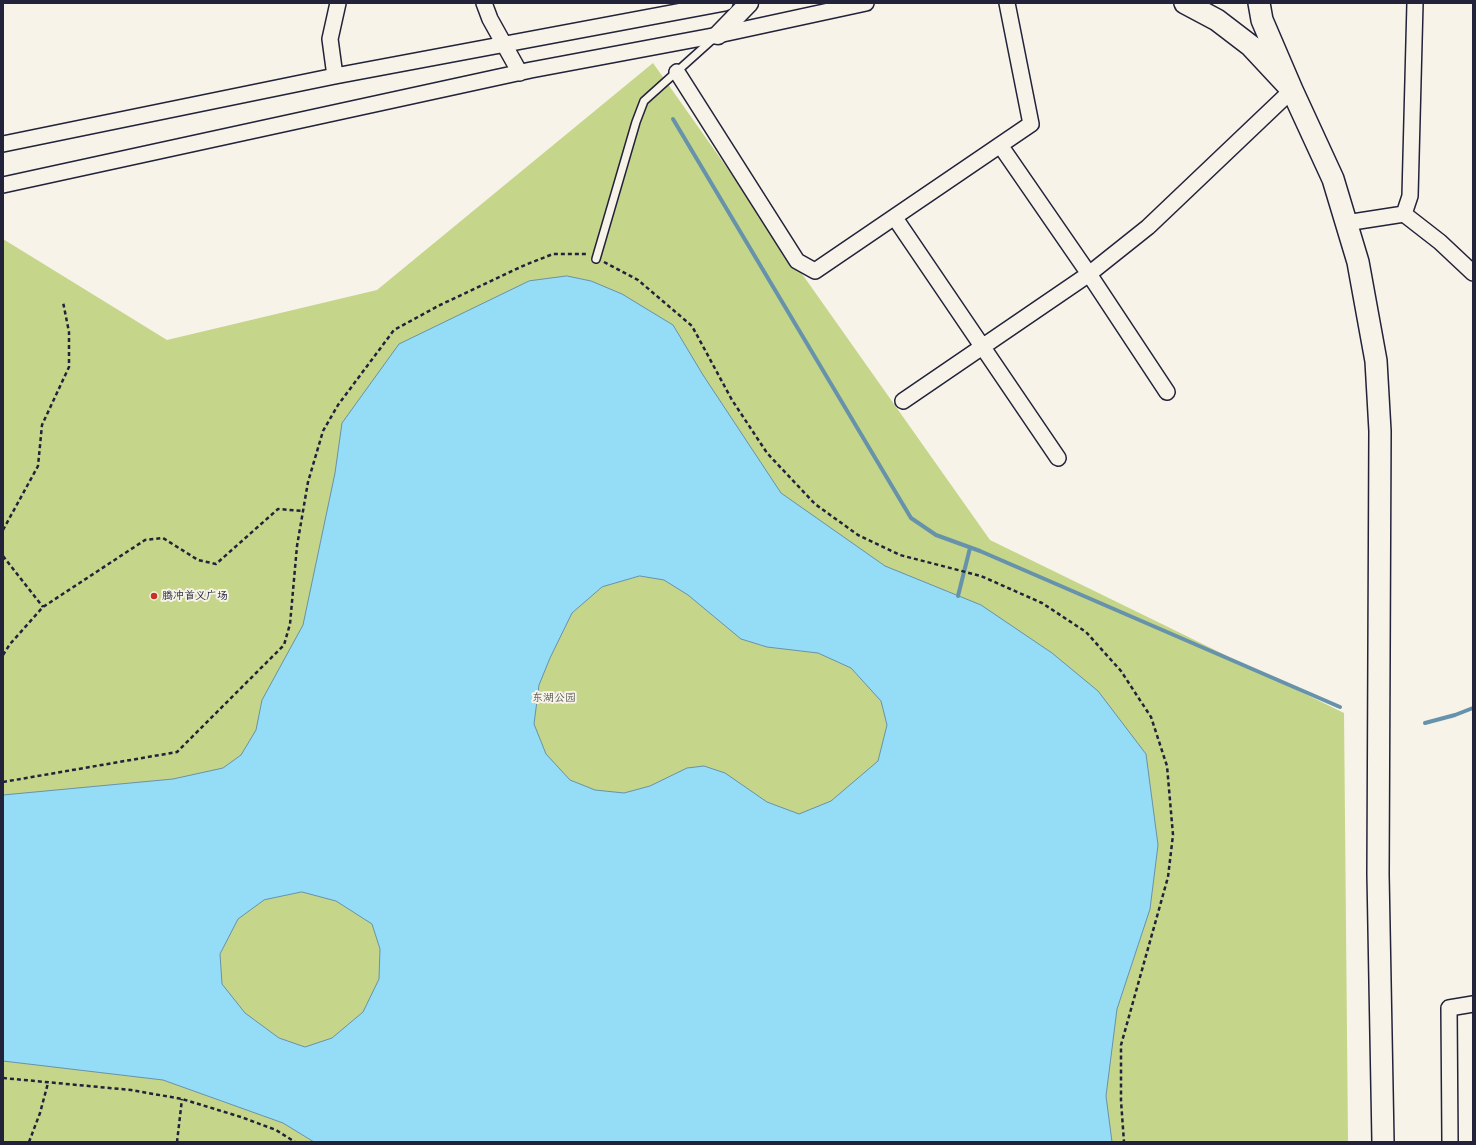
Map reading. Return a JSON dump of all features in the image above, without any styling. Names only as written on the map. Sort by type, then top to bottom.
[{"type":"main road","points":[[1185,3],[1217,20],[1251,46],[1292,90]]},
{"type":"main road","points":[[1259,3],[1262,20],[1333,179],[1358,262],[1376,361],[1380,431],[1378,874],[1383,1142]]},
{"type":"street","points":[[335,76],[330,40],[338,3]]},
{"type":"street","points":[[484,3],[490,19],[520,73]]},
{"type":"street","points":[[3,144],[335,76],[725,3]]},
{"type":"street","points":[[718,35],[750,3]]},
{"type":"street","points":[[3,185],[520,73],[718,35],[866,3]]},
{"type":"street","points":[[677,72],[797,261],[814,272],[1031,124],[1007,3]]},
{"type":"street","points":[[1404,214],[1410,196],[1415,3]]},
{"type":"street","points":[[904,401],[1089,274],[1148,227],[1292,90]]},
{"type":"street","points":[[1000,145],[1089,274],[1167,392]]},
{"type":"street","points":[[1346,223],[1404,214],[1440,242],[1473,273]]},
{"type":"street","points":[[895,218],[1058,458]]},
{"type":"street","points":[[1450,1142],[1449,1008],[1473,1004]]},
{"type":"lane","points":[[596,258],[636,122],[644,101],[718,35]]},
{"type":"path","points":[[3,782],[177,752],[284,644],[290,624],[297,546],[308,482],[324,431],[338,405],[394,330],[440,305],[525,265],[553,254],[586,254],[609,264],[638,280],[692,326],[732,400],[766,453],[815,504],[858,535],[900,555],[981,576],[1042,603],[1086,632],[1121,671],[1151,717],[1167,766],[1173,835],[1168,877],[1121,1045],[1121,1101],[1124,1142]]},
{"type":"path","points":[[3,530],[38,466],[42,425],[69,367],[69,332],[63,302]]},
{"type":"path","points":[[3,655],[10,644],[43,607],[145,540],[163,538],[198,560],[216,564],[278,509],[303,512]]},
{"type":"path","points":[[3,556],[43,607]]},
{"type":"path","points":[[3,1078],[131,1090],[182,1099],[241,1117],[276,1130],[295,1142]]},
{"type":"path","points":[[29,1142],[40,1113],[48,1083]]},
{"type":"path","points":[[177,1142],[182,1099]]},
{"type":"green space","name":"东湖公园","points":[[653,63],[990,540],[1344,713],[1348,1142],[3,1142],[3,239],[167,340],[377,290]]},
{"type":"water","points":[[567,276],[591,281],[622,294],[673,325],[703,375],[781,493],[885,566],[981,605],[1052,653],[1098,691],[1146,754],[1158,845],[1150,909],[1117,1009],[1106,1096],[1112,1142],[314,1142],[283,1123],[163,1080],[3,1061],[3,795],[173,779],[223,768],[241,755],[256,730],[262,700],[303,625],[335,473],[342,423],[399,344],[529,281]],"holes":[[[640,576],[664,580],[688,595],[741,639],[767,647],[818,653],[851,668],[881,701],[887,725],[878,761],[831,801],[799,814],[767,802],[725,773],[704,766],[687,768],[650,786],[624,793],[595,790],[570,780],[546,754],[534,724],[539,685],[550,658],[572,613],[602,587]],[[302,892],[336,901],[372,924],[380,949],[379,979],[363,1012],[332,1038],[305,1047],[279,1038],[245,1013],[222,984],[220,954],[238,919],[264,900]]]},
{"type":"waterway","points":[[673,119],[911,518],[936,535],[980,551],[1340,707]]},
{"type":"waterway","points":[[958,596],[970,548]]},
{"type":"waterway","points":[[1425,723],[1455,715],[1473,708]]},
{"type":"place","name":"腾冲首义广场","points":[[154,596]]}]
